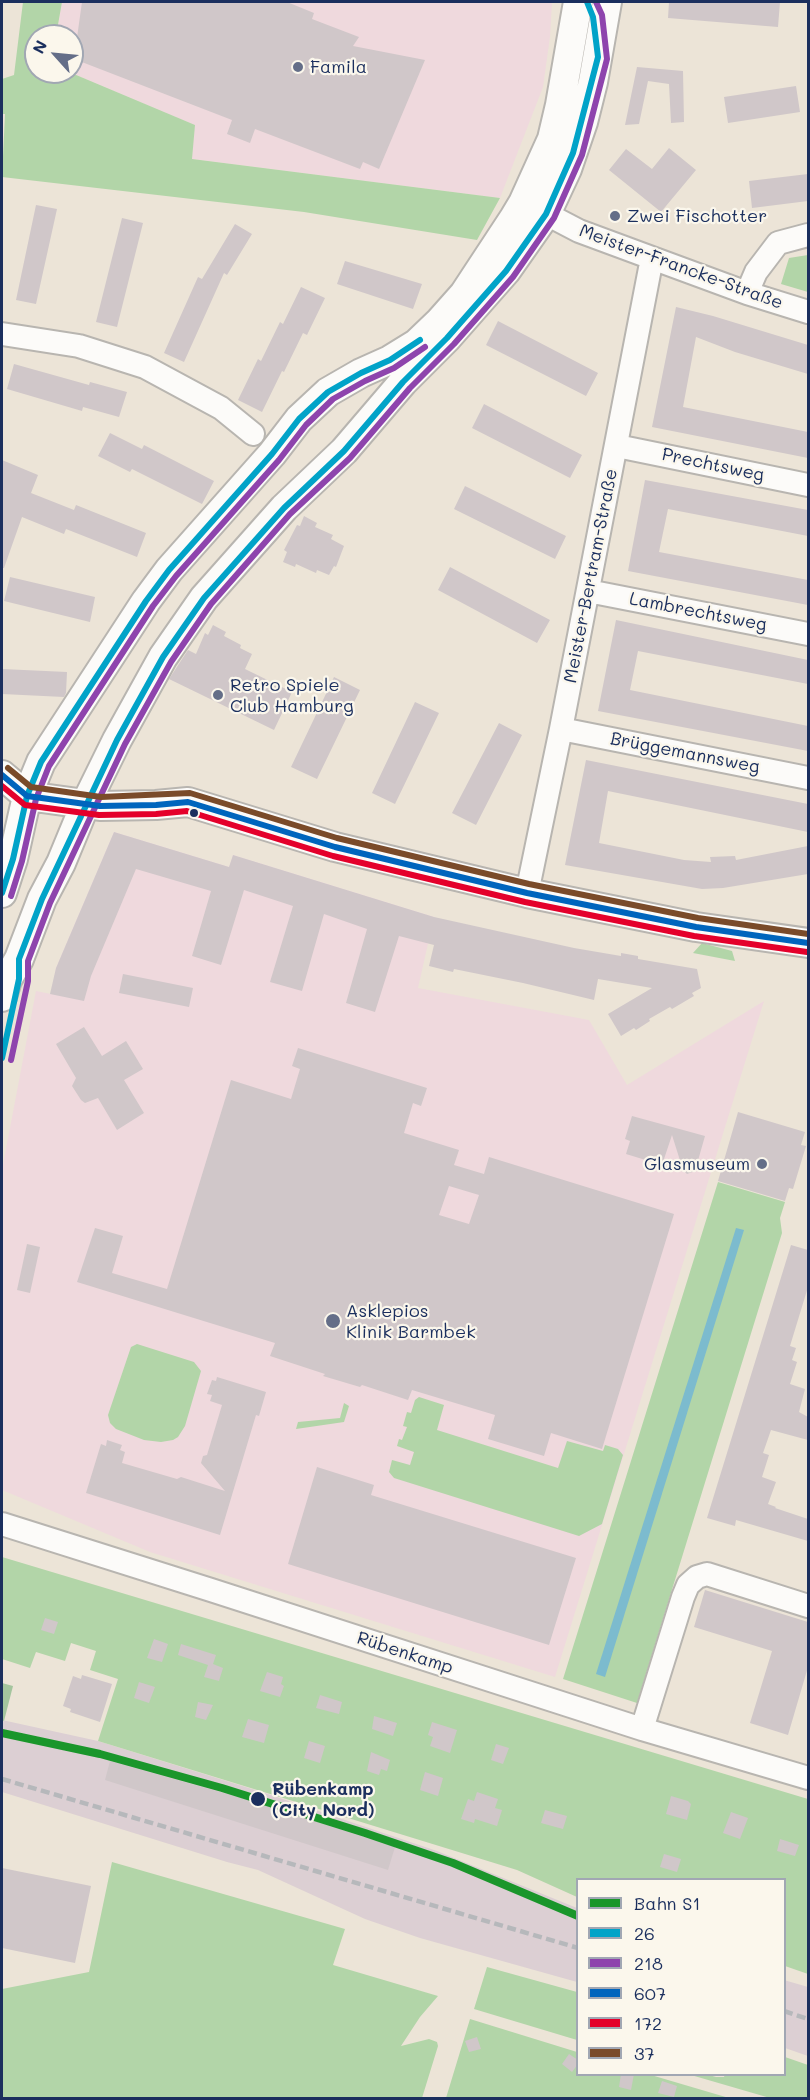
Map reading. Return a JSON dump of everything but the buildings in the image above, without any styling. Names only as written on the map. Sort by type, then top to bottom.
[{"type":"main road","points":[[2,997],[42,899],[61,864],[86,805],[117,740],[163,657],[204,598],[284,508],[344,451],[403,382],[463,321],[506,271],[535,208],[564,86],[579,2]]},
{"type":"main road","points":[[587,2],[593,17],[598,57]]},
{"type":"main road","points":[[2,892],[13,858],[27,796],[41,762],[146,601],[169,570],[265,462],[299,419],[328,392],[416,344],[464,294],[535,208],[558,190],[577,142],[587,108],[607,2]]},
{"type":"main road","points":[[2,775],[27,796],[86,805],[156,806],[188,802],[260,826],[335,847],[527,893],[696,927],[808,943]]},
{"type":"street","name":"Meister-Francke-Straße","points":[[535,208],[579,231],[747,293],[808,312]]},
{"type":"street","points":[[747,293],[756,272],[778,243],[808,235]]},
{"type":"street","name":"Meister-Bertram-Straße","points":[[527,893],[617,446],[652,258]]},
{"type":"street","points":[[2,334],[80,346],[145,367],[221,408],[253,434]]},
{"type":"street","name":"Prechtsweg","points":[[617,446],[808,485]]},
{"type":"street","name":"Lambrechtsweg","points":[[588,591],[808,633]]},
{"type":"street","name":"Brüggemannsweg","points":[[561,729],[808,778]]},
{"type":"street","name":"Rübenkamp","points":[[2,1524],[642,1729],[808,1778]]},
{"type":"street","points":[[642,1729],[683,1597],[688,1586],[697,1576],[707,1574],[808,1606]]},
{"type":"shaded area","points":[[62,2],[552,2],[543,87],[500,198],[192,159],[194,125],[84,78],[84,24],[58,24]]},
{"type":"shaded area","name":"Asklepios Klinik Barmbek","points":[[114,832],[229,867],[233,855],[434,917],[418,988],[589,1020],[627,1085],[764,1001],[555,1677],[150,1552],[2,1490],[2,1170],[36,991],[51,994],[56,968]]},
{"type":"shaded area","points":[[2,1720],[98,1741],[265,1793],[437,1851],[576,1908],[576,1982],[420,1938],[365,1919],[258,1870],[2,1792]]},
{"type":"shaded area","points":[[786,1981],[808,1987],[808,2056],[786,2048]]},
{"type":"green space","points":[[23,2],[62,2],[58,24],[24,24],[24,84],[84,84],[84,78],[195,125],[192,159],[500,198],[477,240],[304,212],[2,177],[5,114],[2,114],[2,79],[14,75]]},
{"type":"green space","points":[[808,255],[808,292],[781,284],[789,258]]},
{"type":"green space","points":[[702,943],[732,951],[735,961],[693,953]]},
{"type":"green space","points":[[718,1182],[785,1202],[780,1218],[782,1233],[637,1703],[563,1679]]},
{"type":"green space","points":[[137,1344],[194,1362],[201,1371],[185,1426],[178,1437],[173,1440],[161,1442],[144,1440],[116,1429],[110,1423],[108,1415],[131,1347]]},
{"type":"green space","points":[[419,1397],[444,1405],[437,1430],[558,1468],[567,1441],[603,1451],[605,1445],[618,1449],[623,1455],[602,1524],[579,1536],[394,1478],[389,1472],[392,1460],[410,1465],[414,1452],[397,1446],[407,1427],[403,1426],[407,1412],[411,1413],[415,1400]]},
{"type":"green space","points":[[344,1403],[349,1406],[344,1422],[296,1429],[298,1422],[340,1418]]},
{"type":"green space","points":[[2,1557],[808,1799],[808,1974],[786,1966],[786,1878],[576,1878],[576,1897],[517,1870],[98,1741],[118,1679],[90,1670],[96,1651],[71,1643],[65,1661],[36,1652],[30,1668],[2,1659]]},
{"type":"green space","points":[[2,1683],[13,1686],[4,1721],[2,1720]]},
{"type":"green space","points":[[112,1862],[345,1929],[333,1965],[438,1996],[420,2017],[401,2046],[429,2039],[437,2042],[438,2046],[422,2098],[2,2098],[2,1989],[89,1972]]},
{"type":"green space","points":[[487,1967],[576,1992],[576,2040],[474,2009]]},
{"type":"green space","points":[[470,2019],[576,2052],[576,2076],[654,2076],[729,2098],[446,2098]]},
{"type":"green space","points":[[786,2057],[808,2065],[808,2098],[770,2098],[694,2076],[786,2076]]},
{"type":"water","points":[[736,1228],[744,1230],[605,1677],[596,1674]]},
{"type":"railway","points":[[2,1779],[576,1947]]},
{"type":"railway","points":[[786,2012],[808,2019]]},
{"type":"rail line","name":"S1","points":[[2,1733],[100,1754],[222,1788],[365,1833],[453,1863],[576,1915]]},
{"type":"transit line","name":"26","points":[[2,1058],[19,979],[19,959],[42,899],[117,740],[163,657],[204,598],[284,508],[344,451],[403,382],[447,338],[506,271],[546,214],[573,153],[598,57],[593,17],[587,2]]},
{"type":"transit line","name":"218","points":[[11,1060],[28,981],[28,961],[50,903],[125,744],[171,662],[211,604],[290,514],[350,458],[410,388],[454,344],[513,277],[554,218],[582,155],[607,59],[602,15],[596,2]]},
{"type":"transit line","name":"26","points":[[2,893],[13,859],[27,796],[41,762],[146,601],[169,570],[272,454],[299,419],[328,392],[390,360],[420,340]]},
{"type":"transit line","name":"218","points":[[11,896],[22,861],[36,799],[49,766],[153,606],[176,576],[279,460],[306,425],[333,399],[394,368],[425,347]]},
{"type":"transit line","name":"37","points":[[8,768],[31,787],[101,797],[190,793],[337,838],[529,884],[698,918],[808,934]]},
{"type":"transit line","name":"607","points":[[2,775],[27,796],[100,806],[188,802],[335,847],[527,893],[696,927],[808,943]]},
{"type":"transit line","name":"172","points":[[2,786],[25,805],[99,815],[187,811],[333,856],[525,902],[694,936],[807,952]]},
{"type":"place","name":"Famila","points":[[298,67]]},
{"type":"place","name":"Zwei Fischotter","points":[[615,216]]},
{"type":"place","name":"Retro Spiele Club Hamburg","points":[[218,695]]},
{"type":"place","name":"Glasmuseum","points":[[762,1164]]},
{"type":"place","name":"Asklepios Klinik Barmbek","points":[[333,1321]]},
{"type":"place","name":"Rübenkamp (City Nord)","points":[[258,1799]]}]
